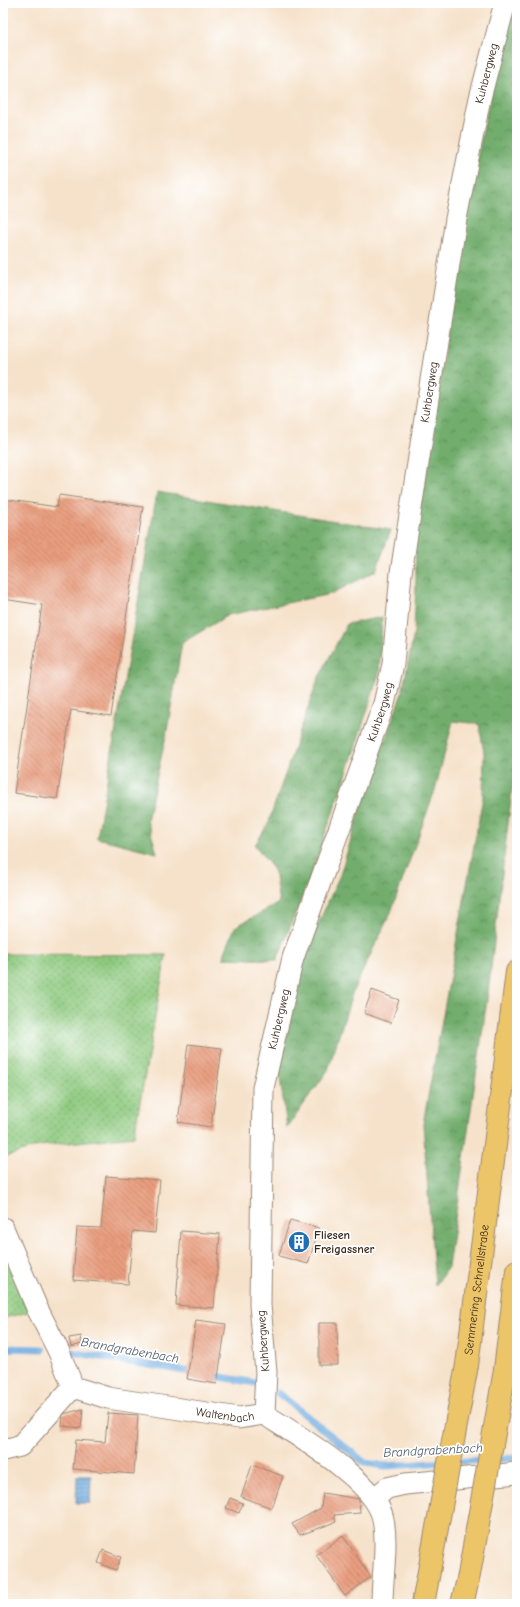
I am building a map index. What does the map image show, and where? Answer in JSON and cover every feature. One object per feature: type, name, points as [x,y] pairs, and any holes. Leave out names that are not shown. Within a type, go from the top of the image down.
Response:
[{"type":"highway","name":"Semmering Schnellstraße","points":[[423,1604],[467,1365],[517,972]]},
{"type":"highway","points":[[462,1604],[469,1576],[505,1370],[517,1271]]},
{"type":"street","name":"Kuhbergweg","points":[[264,1414],[266,1372],[260,1305],[263,1088],[293,958],[384,704],[393,664],[401,573],[456,218],[480,98],[505,3]]},
{"type":"street","points":[[3,1228],[36,1308],[59,1352],[73,1387],[20,1446],[3,1450]]},
{"type":"street","name":"Waltenbach","points":[[73,1387],[108,1398],[239,1418],[264,1414],[337,1463],[375,1498],[383,1517],[385,1536],[382,1604]]},
{"type":"street","points":[[375,1498],[388,1488],[405,1484],[517,1473]]},
{"type":"green space","points":[[514,3],[517,3],[517,747],[488,993],[448,1267],[435,1286],[423,1124],[483,797],[484,753],[479,724],[453,721],[435,790],[391,912],[353,991],[328,1070],[287,1128],[279,1070],[302,961],[340,875],[363,800],[402,693],[414,633],[416,580],[415,539],[464,222],[489,101]]},
{"type":"green space","points":[[157,492],[391,530],[376,571],[331,594],[228,615],[182,643],[166,736],[147,820],[157,853],[97,838]]},
{"type":"green space","points":[[382,617],[379,674],[346,776],[307,885],[277,960],[223,958],[235,927],[279,903],[274,870],[255,845],[268,824],[318,679],[347,624]]},
{"type":"green space","points":[[3,954],[166,955],[134,1136],[39,1146],[3,1158]]},
{"type":"green space","points":[[3,1251],[29,1312],[3,1318]]},
{"type":"water","points":[[77,1476],[91,1476],[90,1503],[76,1503]]},
{"type":"building","points":[[59,495],[143,507],[111,716],[71,710],[57,799],[14,793],[42,605],[3,599],[3,499],[57,507]]},
{"type":"building","points":[[372,990],[399,1000],[391,1023],[364,1013]]},
{"type":"building","points":[[188,1044],[222,1048],[211,1127],[178,1122]]},
{"type":"building","points":[[106,1176],[160,1180],[155,1233],[133,1231],[128,1284],[73,1280],[77,1227],[101,1228]]},
{"type":"building","name":"Fliesen Freigassner","points":[[290,1220],[319,1228],[308,1264],[279,1256]]},
{"type":"building","points":[[181,1231],[220,1234],[214,1308],[176,1305]]},
{"type":"building","points":[[196,1320],[226,1324],[217,1384],[187,1379]]},
{"type":"building","points":[[319,1323],[337,1323],[338,1365],[319,1365]]},
{"type":"building","points":[[81,1336],[82,1344],[71,1347],[69,1338]]},
{"type":"building","points":[[83,1409],[81,1428],[62,1426],[63,1414]]},
{"type":"building","points":[[108,1413],[138,1415],[134,1474],[73,1469],[76,1440],[105,1442]]},
{"type":"building","points":[[252,1465],[283,1476],[272,1508],[241,1497]]},
{"type":"building","points":[[323,1493],[359,1499],[360,1513],[334,1515],[336,1522],[300,1535],[292,1524],[321,1508]]},
{"type":"building","points":[[230,1498],[243,1503],[239,1513],[226,1508]]},
{"type":"building","points":[[343,1536],[371,1577],[345,1596],[316,1555]]},
{"type":"building","points":[[103,1550],[121,1557],[116,1570],[98,1563]]},
{"type":"waterway","name":"Brandgrabenbach","points":[[3,1348],[42,1349]]},
{"type":"waterway","name":"Brandgrabenbach","points":[[71,1352],[197,1373]]},
{"type":"waterway","name":"Brandgrabenbach","points":[[209,1375],[256,1383]]},
{"type":"waterway","name":"Brandgrabenbach","points":[[278,1393],[365,1463],[385,1466],[517,1458]]},
{"type":"place","name":"Fliesen Freigassner","points":[[299,1242]]}]
